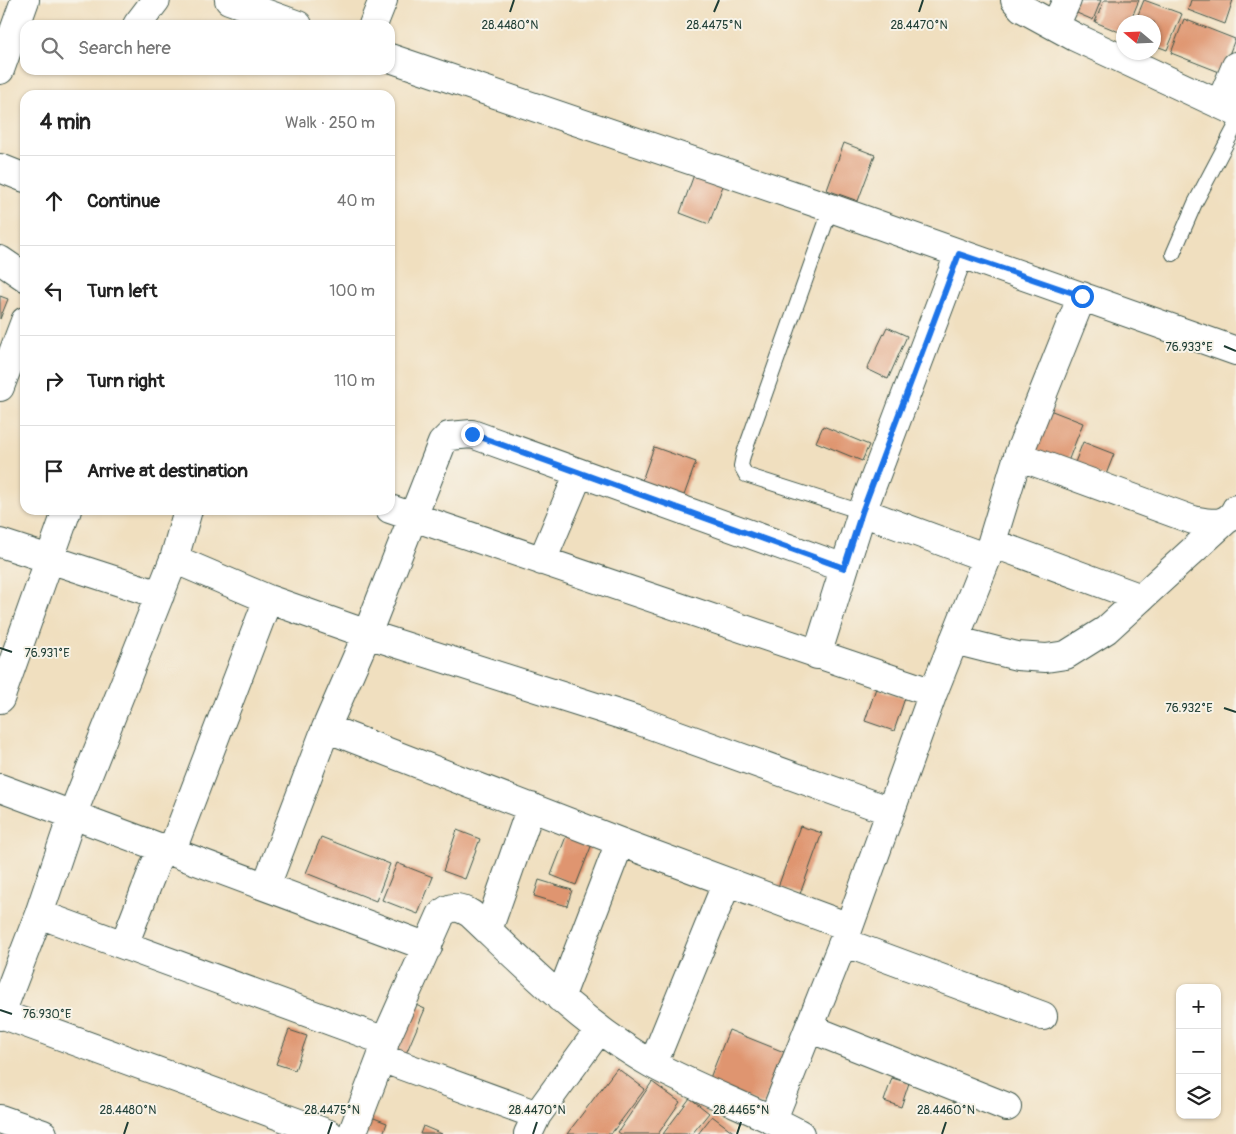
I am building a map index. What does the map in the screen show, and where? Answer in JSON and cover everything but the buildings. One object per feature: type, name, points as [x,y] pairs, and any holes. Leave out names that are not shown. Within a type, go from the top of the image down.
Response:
[{"type":"street","points":[[7,61],[24,0]]},
{"type":"street","points":[[141,20],[156,0]]},
{"type":"street","points":[[375,20],[383,0]]},
{"type":"street","points":[[1014,0],[1022,8],[1055,26],[1228,108],[1236,66]]},
{"type":"street","points":[[1055,26],[1066,0]]},
{"type":"street","points":[[246,3],[286,20]]},
{"type":"street","points":[[395,60],[831,208],[1236,351]]},
{"type":"street","points":[[0,168],[20,176]]},
{"type":"street","points":[[817,655],[862,512],[959,254]]},
{"type":"street","points":[[0,260],[20,274]]},
{"type":"street","points":[[773,1119],[846,934],[933,694],[989,550],[1018,456],[1082,296]]},
{"type":"street","points":[[0,387],[20,334]]},
{"type":"street","points":[[266,886],[326,728],[367,634],[402,513],[442,443],[449,436],[472,434],[844,568]]},
{"type":"street","points":[[1018,456],[1192,520],[1214,524],[1230,515]]},
{"type":"street","points":[[542,561],[580,473]]},
{"type":"street","points":[[862,512],[1142,598]]},
{"type":"street","points":[[402,513],[933,694]]},
{"type":"street","points":[[0,699],[65,515]]},
{"type":"street","points":[[187,515],[174,559],[73,813],[39,914],[0,1015],[329,1134]]},
{"type":"street","points":[[954,640],[1017,656],[1046,658],[1066,655],[1106,630],[1230,515]]},
{"type":"street","points":[[0,543],[160,595]]},
{"type":"street","points":[[174,559],[268,599],[367,634],[637,720],[890,811]]},
{"type":"street","points":[[124,945],[167,849],[268,599]]},
{"type":"street","points":[[326,728],[727,882],[1043,1016]]},
{"type":"street","points":[[0,788],[73,813],[428,947]]},
{"type":"street","points":[[488,930],[530,807]]},
{"type":"street","points":[[560,998],[620,842]]},
{"type":"street","points":[[653,1064],[727,882]]},
{"type":"street","points":[[352,1134],[383,1049],[442,915],[446,909],[452,907],[462,908],[471,914],[560,998],[599,1030],[653,1064],[773,1119],[800,1134]]},
{"type":"street","points":[[39,914],[124,945],[383,1049],[532,1124],[599,1030]]},
{"type":"street","points":[[809,1028],[1007,1107]]},
{"type":"street","points":[[0,1120],[43,1134]]},
{"type":"lane","points":[[1173,254],[1195,203],[1236,126]]},
{"type":"lane","points":[[831,208],[741,466],[746,475],[862,512]]},
{"type":"route","points":[[472,434],[844,568],[862,512],[959,254],[1082,296]]}]
